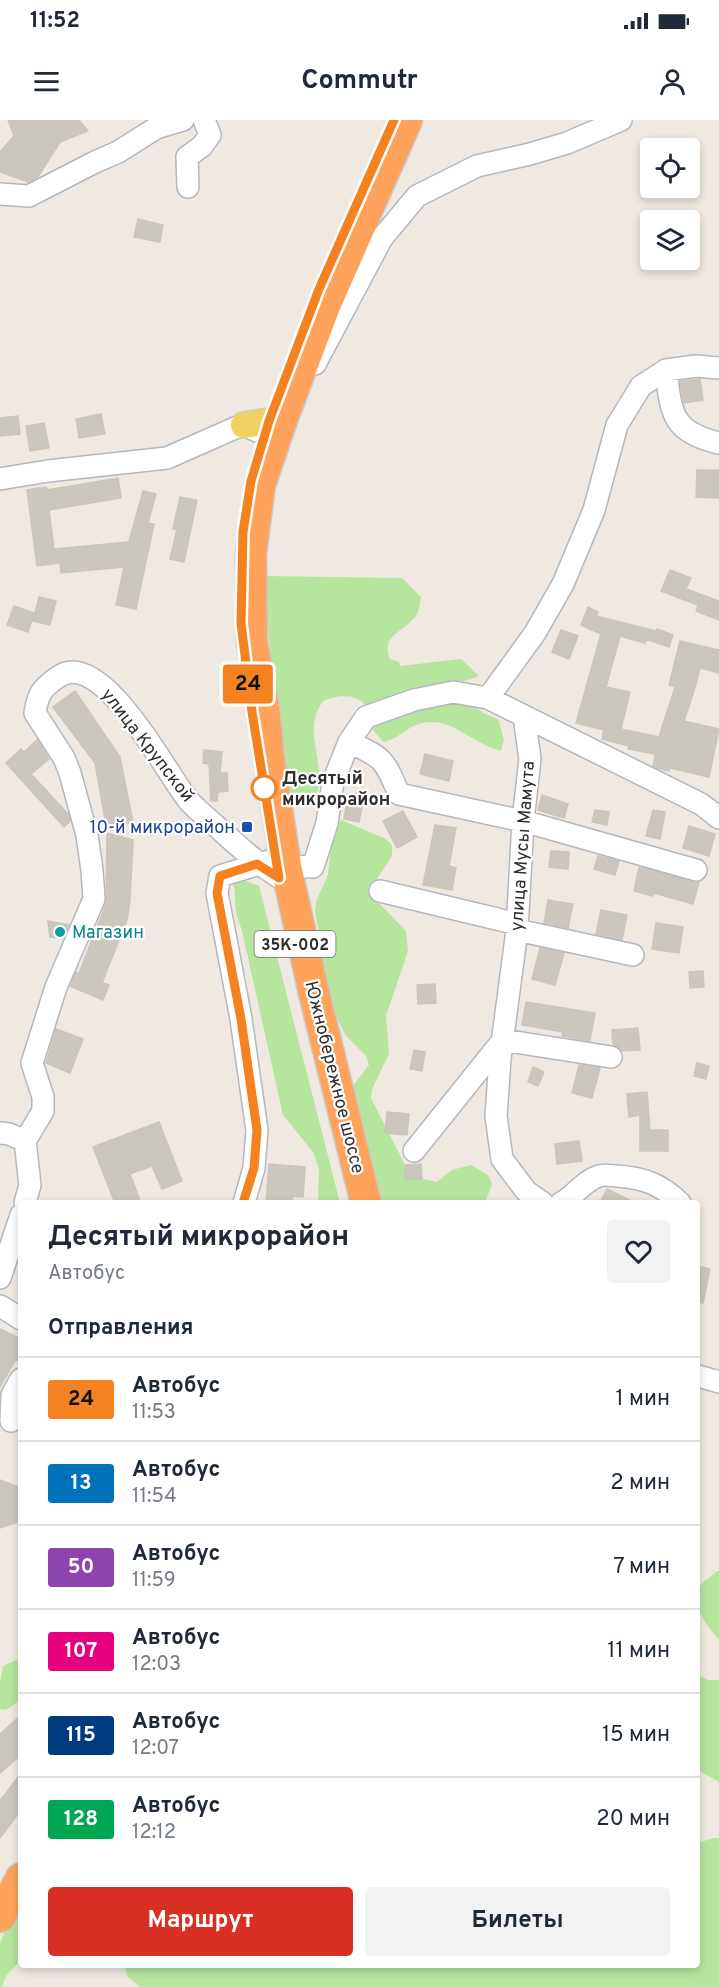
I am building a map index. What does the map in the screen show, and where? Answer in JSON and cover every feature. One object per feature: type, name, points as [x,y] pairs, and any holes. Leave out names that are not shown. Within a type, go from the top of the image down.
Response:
[{"type":"highway","name":"Южнобережное шоссе","points":[[352,1200],[322,1082],[297,953],[276,861],[252,712],[241,623],[243,532],[251,481],[253,427],[319,289],[394,120]]},
{"type":"highway","name":"Южнобережное шоссе","points":[[365,1200],[276,861],[264,708],[252,642],[251,553],[261,485],[297,381],[325,306],[407,120]]},
{"type":"highway","points":[[0,1890],[18,1859]]},
{"type":"highway","points":[[0,1917],[18,1884]]},
{"type":"street","points":[[0,194],[29,196],[118,152],[156,128],[183,120]]},
{"type":"street","points":[[188,187],[187,157],[202,146],[210,135],[204,120]]},
{"type":"street","points":[[297,381],[314,364],[382,238],[417,196],[477,166],[559,146],[621,120]]},
{"type":"street","points":[[488,698],[535,633],[563,584],[594,510],[617,425],[641,386],[666,370],[696,366],[719,368]]},
{"type":"street","points":[[666,370],[669,395],[676,420],[698,438],[719,443]]},
{"type":"street","points":[[0,479],[48,471],[167,458],[253,427]]},
{"type":"street","name":"улица Крупской","points":[[25,1141],[43,1111],[44,1096],[32,1063],[56,987],[94,899],[87,835],[70,773],[64,758],[35,713],[37,696],[49,683],[62,674],[77,672],[91,677],[106,687],[148,741],[189,801],[276,861]]},
{"type":"street","points":[[244,1200],[254,1168],[257,1130],[241,1019],[217,893],[220,876],[276,861],[313,867],[327,823],[333,782],[349,742],[366,717],[414,700],[453,692],[488,698],[700,804],[719,818]]},
{"type":"street","name":"улица Мусы Мамута","points":[[524,716],[530,759],[523,821],[517,927],[496,1116],[502,1159],[526,1191],[539,1200]]},
{"type":"street","points":[[349,742],[377,754],[387,766],[399,794],[523,821],[696,870]]},
{"type":"street","points":[[380,891],[633,955]]},
{"type":"street","points":[[414,1150],[503,1040],[611,1057]]},
{"type":"street","points":[[0,1133],[25,1141],[30,1185],[26,1200]]},
{"type":"street","points":[[566,1200],[579,1187],[600,1175],[639,1177],[669,1191],[677,1200]]},
{"type":"street","points":[[0,1278],[18,1224]]},
{"type":"street","points":[[0,1306],[18,1317]]},
{"type":"street","points":[[700,1377],[719,1382]]},
{"type":"street","points":[[11,1421],[12,1395],[18,1384]]},
{"type":"green space","points":[[263,576],[402,578],[421,597],[416,616],[388,644],[390,659],[399,662],[400,666],[461,659],[479,676],[434,692],[477,708],[498,719],[504,739],[501,751],[447,725],[431,722],[417,725],[384,742],[373,729],[368,710],[359,699],[347,696],[334,697],[323,701],[315,718],[314,741],[319,786],[308,806],[298,804],[286,790],[280,751]]},
{"type":"green space","points":[[341,820],[386,839],[392,845],[392,856],[377,879],[373,897],[406,931],[408,951],[386,1016],[389,1054],[372,1089],[371,1098],[405,1165],[418,1178],[437,1182],[452,1170],[471,1165],[488,1175],[492,1184],[486,1200],[374,1200],[351,1088],[369,1065],[366,1056],[346,1036],[334,1012],[325,985],[315,911],[316,901],[328,875],[332,837]]},
{"type":"green space","points":[[241,879],[259,886],[339,1200],[318,1200],[319,1169],[313,1152],[283,1115],[236,913],[234,885]]},
{"type":"green space","points":[[719,1571],[719,1640],[701,1615],[701,1584]]},
{"type":"green space","points":[[18,1659],[18,1702],[6,1710],[0,1709],[0,1683],[3,1666]]},
{"type":"green space","points":[[700,1676],[708,1680],[719,1680],[719,1782],[700,1771]]},
{"type":"green space","points":[[719,1838],[719,1987],[140,1987],[128,1977],[125,1968],[700,1968],[700,1842]]},
{"type":"green space","points":[[18,1901],[18,1963],[6,1976],[2,1987],[0,1987],[0,1943]]},
{"type":"building","points":[[8,120],[79,120],[88,131],[60,142],[38,177],[28,182],[0,172],[0,152],[14,136]]},
{"type":"building","points":[[138,219],[163,225],[160,242],[134,237]]},
{"type":"building","points":[[700,379],[703,400],[684,403],[680,381]]},
{"type":"building","points":[[101,414],[105,434],[79,438],[76,419]]},
{"type":"building","points":[[18,416],[20,434],[0,436],[0,418]]},
{"type":"building","points":[[44,423],[49,448],[30,451],[26,426]]},
{"type":"building","points":[[697,470],[719,470],[719,498],[696,497]]},
{"type":"building","points":[[118,478],[121,498],[49,510],[54,549],[128,542],[128,545],[143,491],[156,494],[148,523],[154,524],[136,609],[116,605],[124,567],[61,573],[60,563],[37,566],[27,490],[46,487],[47,490]]},
{"type":"building","points":[[180,497],[197,500],[184,562],[170,559],[177,529],[173,529]]},
{"type":"building","points":[[670,570],[691,578],[686,589],[719,601],[719,620],[696,611],[698,605],[661,591]]},
{"type":"building","points":[[39,597],[56,601],[50,625],[33,621]]},
{"type":"building","points":[[14,606],[34,613],[28,632],[7,625]]},
{"type":"building","points":[[588,607],[598,612],[596,616],[656,631],[657,629],[673,635],[669,647],[646,639],[645,643],[620,636],[606,687],[630,692],[621,729],[659,737],[675,687],[669,685],[680,641],[719,650],[719,673],[700,668],[684,721],[719,729],[709,777],[670,768],[669,771],[657,768],[653,766],[655,754],[628,749],[629,746],[602,739],[604,730],[576,723],[601,634],[581,625]]},
{"type":"building","points":[[561,630],[578,636],[569,659],[552,652]]},
{"type":"building","points":[[75,691],[120,757],[133,822],[107,830],[95,763],[53,707]]},
{"type":"building","points":[[37,740],[49,759],[31,774],[68,814],[70,821],[64,827],[6,763],[21,749],[24,752]]},
{"type":"building","points":[[204,750],[222,752],[220,773],[227,773],[228,791],[218,792],[217,801],[211,801],[209,764],[203,763]]},
{"type":"building","points":[[425,754],[453,761],[449,781],[420,774]]},
{"type":"building","points":[[348,795],[364,798],[359,822],[344,819]]},
{"type":"building","points":[[542,795],[568,804],[564,818],[538,810]]},
{"type":"building","points":[[595,810],[609,812],[607,825],[592,822]]},
{"type":"building","points":[[653,810],[665,812],[660,839],[646,836]]},
{"type":"building","points":[[403,811],[417,837],[397,848],[383,821]]},
{"type":"building","points":[[435,825],[456,828],[449,866],[456,868],[452,890],[423,885]]},
{"type":"building","points":[[689,826],[715,834],[709,856],[683,848]]},
{"type":"building","points":[[107,833],[133,840],[127,920],[102,983],[109,985],[103,1000],[70,986],[76,972],[79,973],[106,904]]},
{"type":"building","points":[[551,851],[569,852],[568,869],[549,867]]},
{"type":"building","points":[[598,856],[619,861],[615,875],[594,869]]},
{"type":"building","points":[[639,867],[699,882],[693,904],[654,893],[653,896],[634,891]]},
{"type":"building","points":[[548,900],[573,904],[568,928],[544,923]]},
{"type":"building","points":[[601,910],[627,915],[622,940],[596,934]]},
{"type":"building","name":"Магазин","points":[[48,921],[69,925],[63,938],[50,937]]},
{"type":"building","points":[[656,923],[683,927],[679,953],[652,949]]},
{"type":"building","points":[[540,948],[564,953],[555,985],[532,979]]},
{"type":"building","points":[[703,971],[704,987],[690,988],[689,972]]},
{"type":"building","points":[[435,984],[436,1003],[418,1004],[417,985]]},
{"type":"building","points":[[526,1002],[595,1013],[590,1041],[562,1036],[563,1032],[522,1025]]},
{"type":"building","points":[[638,1028],[640,1050],[622,1051],[613,1044],[612,1030]]},
{"type":"building","points":[[56,1029],[83,1039],[70,1073],[46,1063]]},
{"type":"building","points":[[414,1050],[425,1052],[422,1071],[410,1069]]},
{"type":"building","points":[[697,1063],[709,1066],[706,1079],[694,1076]]},
{"type":"building","points":[[579,1065],[600,1068],[592,1098],[572,1093]]},
{"type":"building","points":[[533,1067],[544,1072],[538,1086],[528,1082]]},
{"type":"building","points":[[647,1092],[650,1130],[668,1130],[668,1151],[640,1151],[640,1115],[629,1117],[627,1094]]},
{"type":"building","points":[[387,1112],[409,1114],[407,1135],[385,1133]]},
{"type":"building","points":[[159,1122],[182,1181],[162,1189],[152,1166],[130,1174],[140,1200],[114,1200],[93,1147]]},
{"type":"building","points":[[579,1141],[582,1161],[557,1164],[555,1144]]},
{"type":"building","points":[[269,1164],[305,1167],[303,1197],[293,1196],[292,1200],[266,1200]]},
{"type":"building","points":[[421,1164],[422,1179],[405,1180],[405,1165]]},
{"type":"building","points":[[607,1189],[629,1200],[602,1200]]},
{"type":"building","points":[[700,1266],[710,1269],[703,1303],[700,1302]]},
{"type":"building","points":[[0,1329],[18,1338],[18,1360],[16,1359],[0,1387]]},
{"type":"building","points":[[0,1480],[18,1487],[18,1522],[0,1528]]},
{"type":"building","points":[[18,1718],[18,1758],[0,1773],[0,1734]]},
{"type":"building","points":[[18,1777],[18,1814],[0,1838],[0,1801]]},
{"type":"bus line","name":"24","points":[[244,1200],[254,1168],[257,1130],[241,1019],[217,893],[220,876],[257,864],[279,878],[252,712],[241,623],[243,532],[251,481],[269,421],[319,289],[394,120]]},
{"type":"place","name":"Десятый микрорайон","points":[[264,788]]},
{"type":"place","name":"10-й микрорайон","points":[[247,827]]},
{"type":"place","name":"Магазин","points":[[60,932]]}]
